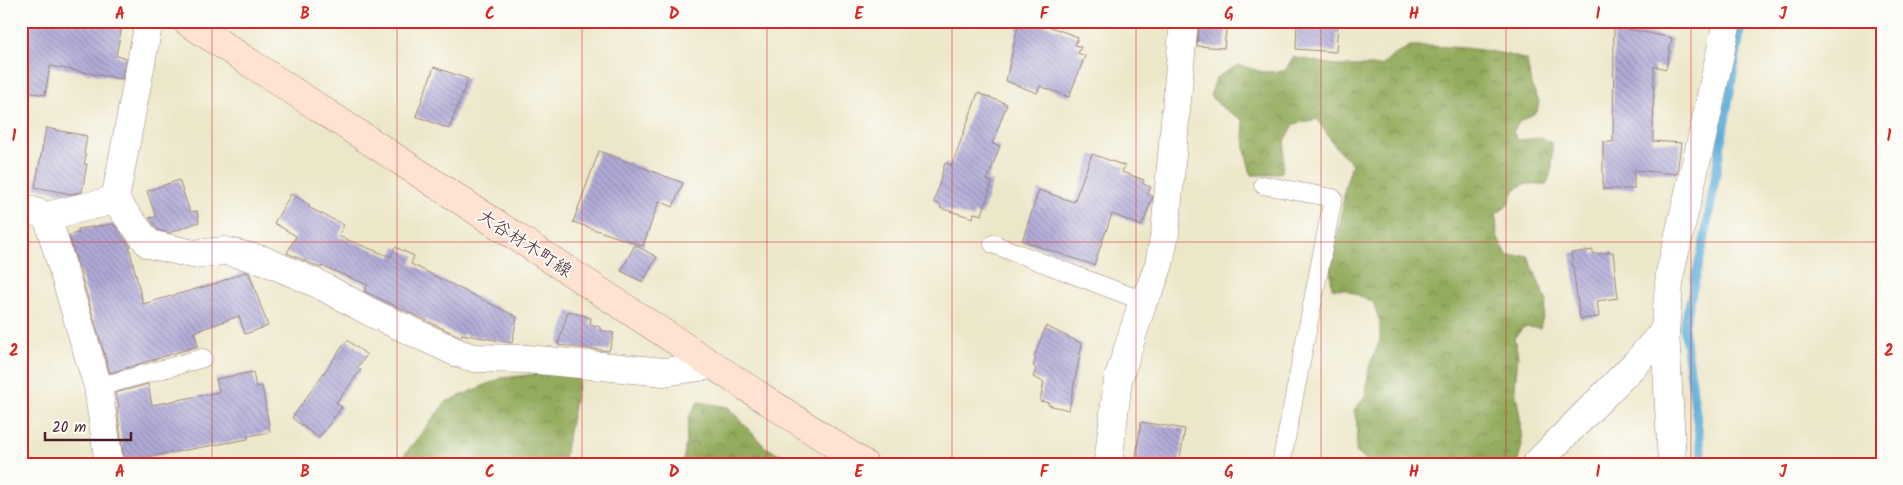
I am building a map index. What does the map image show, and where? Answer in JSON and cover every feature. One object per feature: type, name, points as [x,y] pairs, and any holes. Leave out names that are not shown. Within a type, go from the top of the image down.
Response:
[{"type":"main road","name":"大谷材木町線","points":[[186,21],[864,464]]},
{"type":"street","points":[[149,21],[115,200],[149,244],[193,254],[225,251],[263,260],[318,284],[372,313],[458,353],[474,358],[527,359],[664,372],[714,365]]},
{"type":"street","points":[[1108,464],[1118,380],[1143,301],[1159,264],[1165,233],[1184,21]]},
{"type":"street","points":[[1672,464],[1665,330],[1670,273],[1727,21]]},
{"type":"street","points":[[21,207],[47,216],[115,200]]},
{"type":"street","points":[[47,216],[98,387],[109,464]]},
{"type":"street","points":[[1536,464],[1636,363],[1665,330]]},
{"type":"lane","points":[[1263,185],[1333,198],[1281,464]]},
{"type":"lane","points":[[993,244],[1143,301]]},
{"type":"lane","points":[[98,387],[203,358]]},
{"type":"green space","points":[[1410,46],[1469,48],[1527,60],[1531,85],[1539,101],[1537,112],[1519,122],[1513,132],[1518,140],[1542,138],[1552,143],[1552,168],[1547,184],[1525,184],[1515,189],[1507,206],[1496,214],[1497,236],[1507,256],[1528,256],[1547,302],[1540,328],[1524,327],[1514,338],[1518,356],[1515,388],[1522,445],[1517,464],[1371,464],[1356,452],[1357,424],[1354,410],[1366,395],[1369,367],[1380,340],[1380,322],[1373,302],[1347,290],[1332,288],[1330,268],[1341,219],[1345,187],[1352,164],[1335,146],[1317,119],[1294,124],[1285,141],[1282,172],[1269,175],[1251,175],[1245,150],[1243,120],[1224,109],[1210,96],[1216,78],[1238,65],[1263,72],[1285,71],[1293,57],[1340,66],[1381,66]]},
{"type":"green space","points":[[581,369],[563,464],[397,464],[446,402],[502,378]]},
{"type":"green space","points":[[698,402],[728,407],[765,447],[786,457],[792,464],[683,464],[689,417]]},
{"type":"building","points":[[21,21],[95,21],[122,26],[116,56],[126,58],[122,79],[50,66],[45,95],[21,91]]},
{"type":"building","points":[[1019,21],[1034,21],[1078,37],[1075,45],[1081,47],[1078,53],[1085,56],[1069,97],[1040,86],[1037,93],[1006,81]]},
{"type":"building","points":[[1199,21],[1227,21],[1224,48],[1197,46]]},
{"type":"building","points":[[1297,21],[1338,21],[1336,52],[1296,49]]},
{"type":"building","points":[[1614,26],[1672,38],[1666,69],[1654,66],[1653,141],[1681,143],[1677,174],[1634,170],[1634,189],[1603,189],[1603,142],[1613,142]]},
{"type":"building","points":[[434,67],[468,79],[449,129],[416,116]]},
{"type":"building","points":[[978,93],[1007,104],[992,144],[1000,146],[987,181],[992,182],[982,215],[974,213],[973,218],[940,208],[941,205],[934,202],[945,163],[952,165]]},
{"type":"building","points":[[46,128],[87,136],[84,164],[87,164],[82,192],[71,194],[35,187]]},
{"type":"building","points":[[599,151],[683,183],[673,207],[659,201],[643,246],[573,222]]},
{"type":"building","points":[[1092,154],[1125,166],[1122,172],[1144,180],[1143,184],[1151,187],[1148,194],[1153,196],[1142,226],[1112,214],[1094,265],[1022,241],[1039,190],[1074,202]]},
{"type":"building","points":[[179,180],[190,212],[197,211],[199,222],[169,233],[158,230],[149,218],[156,217],[147,191]]},
{"type":"building","points":[[291,194],[310,205],[308,207],[344,225],[338,236],[391,257],[395,247],[414,256],[411,264],[517,317],[512,343],[462,334],[461,337],[364,291],[368,285],[287,253],[296,236],[274,223]]},
{"type":"building","points":[[113,224],[131,247],[129,247],[143,304],[214,284],[245,272],[249,273],[268,326],[245,334],[239,316],[194,332],[198,346],[110,373],[69,235],[79,233],[78,229]]},
{"type":"building","points":[[635,245],[657,257],[643,282],[621,271]]},
{"type":"building","points":[[1593,250],[1593,254],[1613,252],[1618,298],[1597,301],[1599,317],[1580,319],[1571,253]]},
{"type":"building","points":[[568,311],[591,318],[590,324],[600,327],[600,330],[614,333],[609,351],[558,345]]},
{"type":"building","points":[[1046,326],[1082,344],[1069,410],[1040,401],[1044,382],[1033,377],[1036,368],[1033,366],[1036,358],[1034,357]]},
{"type":"building","points":[[347,340],[367,355],[357,368],[361,370],[336,403],[342,407],[319,438],[292,418]]},
{"type":"building","points":[[253,372],[256,387],[262,386],[270,432],[248,436],[248,439],[124,461],[117,408],[119,407],[115,393],[148,384],[152,405],[219,392],[216,379]]},
{"type":"building","points":[[1141,422],[1185,429],[1179,464],[1135,464]]},
{"type":"waterway","points":[[1703,464],[1684,327],[1705,237],[1742,21]]}]
